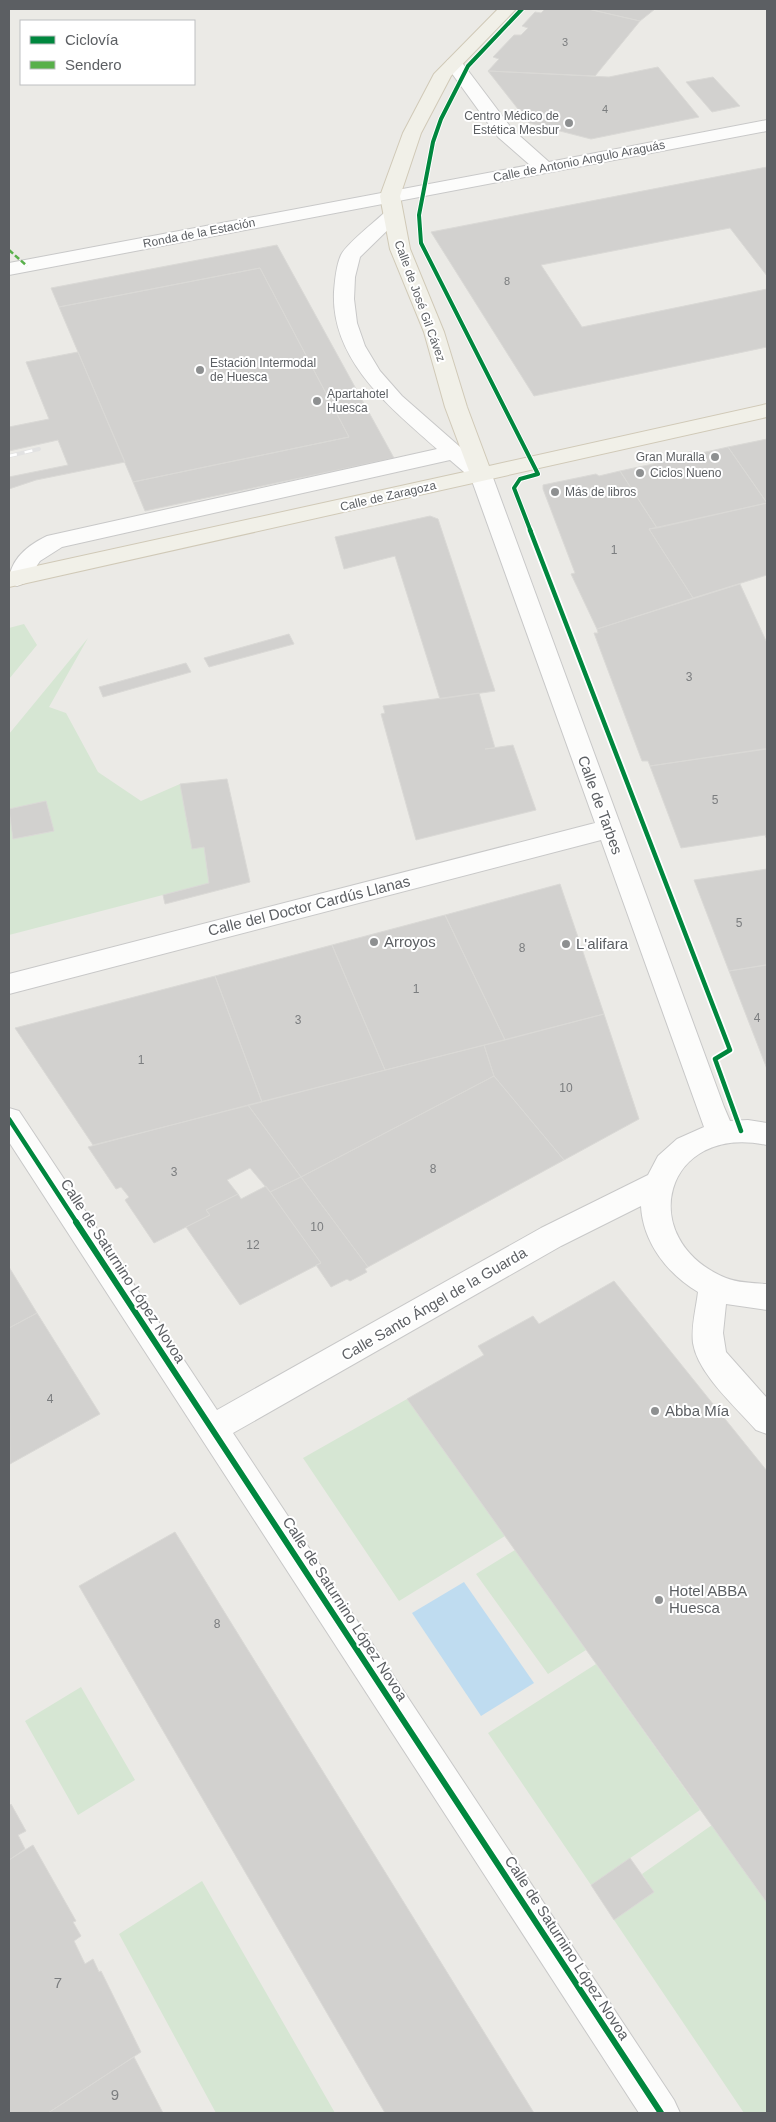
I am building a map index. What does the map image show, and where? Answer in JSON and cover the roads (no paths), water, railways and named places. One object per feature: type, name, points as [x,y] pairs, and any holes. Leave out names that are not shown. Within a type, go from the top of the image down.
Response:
[{"type":"main road","points":[[391,206],[412,132],[443,74],[507,9]]},
{"type":"main road","name":"Calle de José Gil Cávez","points":[[391,206],[400,249],[434,332],[456,407],[481,475]]},
{"type":"main road","name":"Calle de Zaragoza","points":[[13,579],[767,411]]},
{"type":"street","points":[[454,64],[505,133],[544,168]]},
{"type":"street","name":"Calle de Antonio Angulo Araguás","points":[[391,206],[544,168],[767,126]]},
{"type":"street","points":[[83,274],[391,206]]},
{"type":"street","points":[[391,206],[351,255],[345,277],[344,299],[347,323],[355,346],[372,374],[395,400],[450,450],[481,475]]},
{"type":"street","name":"Ronda de la Estación","points":[[9,270],[391,206]]},
{"type":"street","points":[[13,579],[26,561],[38,550],[55,541],[443,455],[450,450]]},
{"type":"street","name":"Calle de Tarbes","points":[[481,475],[721,1133]]},
{"type":"street","name":"Calle del Doctor Cardús Llanas","points":[[9,984],[609,829]]},
{"type":"street","name":"Calle de Saturnino López Novoa","points":[[9,1119],[660,2113]]},
{"type":"street","points":[[767,1134],[741,1131],[721,1133],[688,1146],[665,1169],[658,1184],[654,1206],[659,1230],[671,1253],[690,1272],[714,1287],[740,1294],[767,1297]]},
{"type":"street","name":"Calle Santo Ángel de la Guarda","points":[[212,1429],[551,1238],[658,1184]]},
{"type":"street","points":[[714,1287],[706,1342],[710,1353],[767,1420]]},
{"type":"water","points":[[464,1582],[534,1683],[481,1716],[412,1613]]},
{"type":"railway","points":[[9,456],[39,449]]},
{"type":"place","name":"Centro Médico de Estética Mesbur","points":[[569,123]]},
{"type":"place","name":"Estación Intermodal de Huesca","points":[[200,370]]},
{"type":"place","name":"Apartahotel Huesca","points":[[317,401]]},
{"type":"place","name":"Gran Muralla","points":[[715,457]]},
{"type":"place","name":"Ciclos Nueno","points":[[640,473]]},
{"type":"place","name":"Más de libros","points":[[555,492]]},
{"type":"place","name":"Arroyos","points":[[374,942]]},
{"type":"place","name":"L'alifara","points":[[566,944]]},
{"type":"place","name":"Abba Mía","points":[[655,1411]]},
{"type":"place","name":"Hotel ABBA Huesca","points":[[659,1600]]}]
